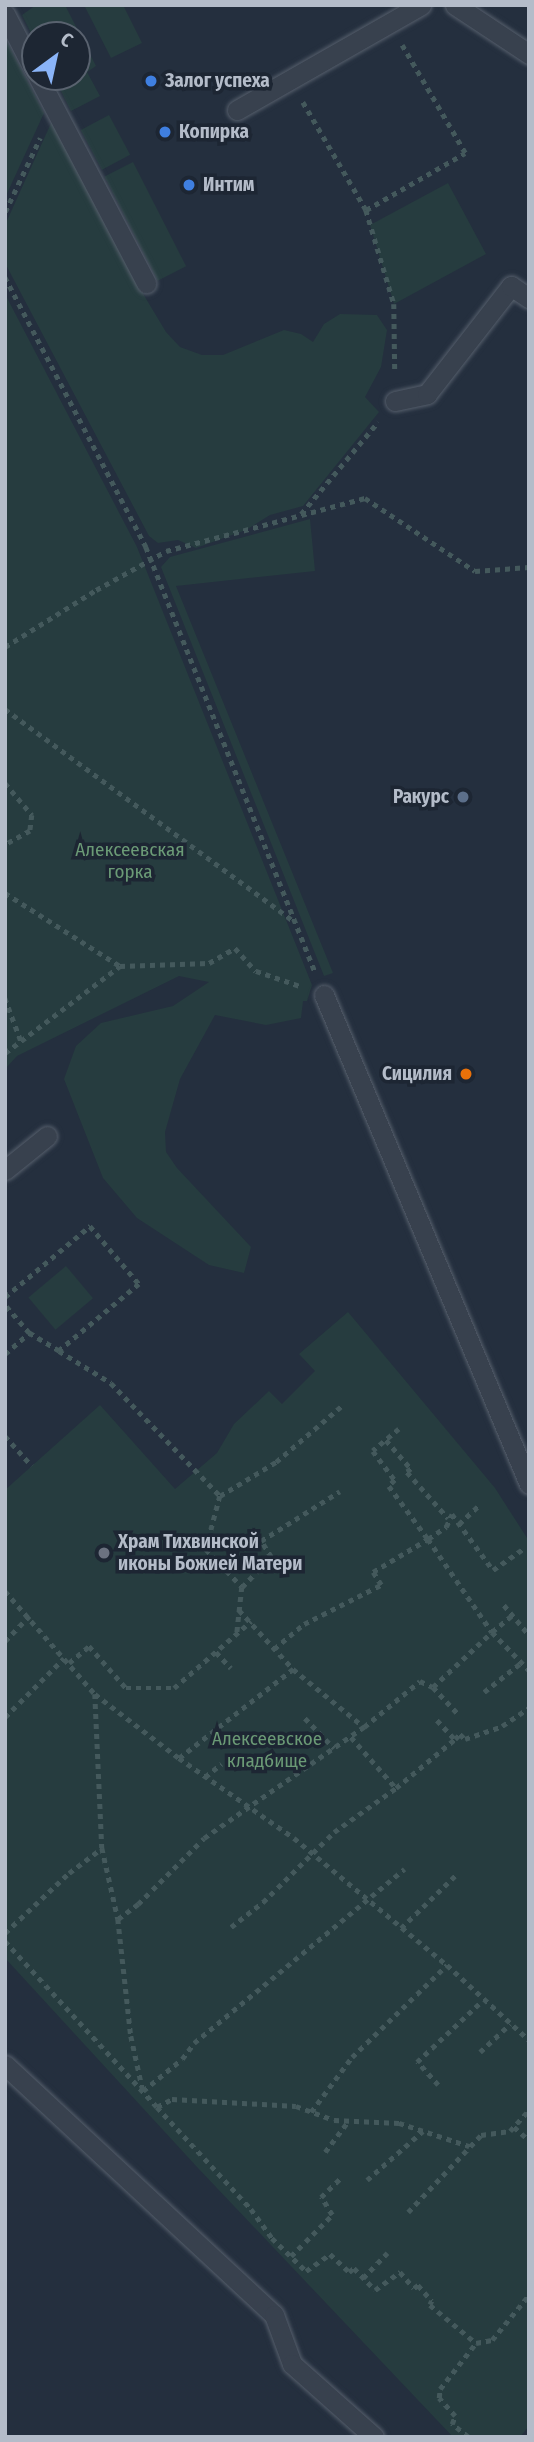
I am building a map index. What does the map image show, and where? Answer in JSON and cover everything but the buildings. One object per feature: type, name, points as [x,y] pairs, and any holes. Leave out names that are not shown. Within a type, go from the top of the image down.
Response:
[{"type":"lane","points":[[237,110],[421,5]]},
{"type":"lane","points":[[455,5],[529,54]]},
{"type":"lane","points":[[5,14],[21,45]]},
{"type":"lane","points":[[46,91],[146,283]]},
{"type":"lane","points":[[395,401],[427,394],[511,286],[529,298]]},
{"type":"lane","points":[[317,993],[529,1484]]},
{"type":"lane","points":[[5,1171],[47,1136]]},
{"type":"lane","points":[[5,2065],[274,2315],[292,2364],[373,2437]]},
{"type":"path","points":[[366,211],[465,153],[390,23]]},
{"type":"path","points":[[290,80],[366,211],[394,304],[395,401],[302,514]]},
{"type":"path","points":[[5,212],[55,105]]},
{"type":"path","points":[[5,277],[151,559],[295,922],[317,993]]},
{"type":"path","points":[[5,647],[166,551],[366,498],[475,571],[529,567]]},
{"type":"path","points":[[5,709],[295,922]]},
{"type":"path","points":[[5,783],[32,815],[30,831],[5,845]]},
{"type":"path","points":[[5,893],[120,966],[209,963],[235,948],[256,971],[317,993]]},
{"type":"path","points":[[5,1053],[120,966]]},
{"type":"path","points":[[5,998],[21,1041]]},
{"type":"path","points":[[5,1297],[90,1226],[139,1284],[59,1351]]},
{"type":"path","points":[[5,1305],[29,1333],[111,1383],[220,1496]]},
{"type":"path","points":[[5,1354],[29,1333]]},
{"type":"path","points":[[242,1587],[206,1549],[220,1496],[276,1462],[344,1404]]},
{"type":"path","points":[[399,1429],[373,1451],[395,1480],[388,1486],[492,1632],[529,1670]]},
{"type":"path","points":[[5,1436],[32,1466]]},
{"type":"path","points":[[386,1440],[411,1469],[407,1472],[448,1518]]},
{"type":"path","points":[[237,1633],[242,1587],[271,1557],[261,1541],[340,1492]]},
{"type":"path","points":[[459,1524],[478,1506]]},
{"type":"path","points":[[274,1649],[304,1623],[380,1585],[373,1572],[446,1527],[452,1514],[493,1570],[524,1548]]},
{"type":"path","points":[[5,1591],[95,1694],[205,1777],[294,1838],[311,1855],[447,1965],[482,2001],[529,2040]]},
{"type":"path","points":[[504,1605],[529,1635]]},
{"type":"path","points":[[239,1609],[293,1669],[365,1727]]},
{"type":"path","points":[[433,1687],[512,1615]]},
{"type":"path","points":[[5,1641],[29,1616]]},
{"type":"path","points":[[69,1663],[89,1646],[126,1688],[174,1688],[251,1622]]},
{"type":"path","points":[[216,1652],[231,1668]]},
{"type":"path","points":[[5,1717],[64,1658]]},
{"type":"path","points":[[484,1692],[522,1662]]},
{"type":"path","points":[[179,1758],[293,1669]]},
{"type":"path","points":[[118,1919],[138,1904],[204,1838],[365,1727],[421,1681],[433,1687],[459,1714]]},
{"type":"path","points":[[95,1694],[102,1848],[118,1919],[131,2036],[143,2091]]},
{"type":"path","points":[[231,1927],[263,1902],[334,1832],[396,1788],[460,1734],[465,1739],[502,1726],[529,1708]]},
{"type":"path","points":[[304,1718],[334,1748]]},
{"type":"path","points":[[437,1720],[455,1739]]},
{"type":"path","points":[[351,1737],[396,1788]]},
{"type":"path","points":[[205,1777],[221,1764]]},
{"type":"path","points":[[5,1933],[69,1873],[102,1848]]},
{"type":"path","points":[[143,2091],[181,2059],[194,2043],[404,1868]]},
{"type":"path","points":[[401,1928],[458,1873]]},
{"type":"path","points":[[5,1941],[251,2209],[272,2238],[306,2271],[330,2254],[349,2272],[354,2268],[375,2290],[400,2272],[414,2288],[418,2285],[432,2301],[430,2305],[476,2343]]},
{"type":"path","points":[[311,2112],[352,2057],[447,1965]]},
{"type":"path","points":[[438,2085],[417,2062],[482,2001]]},
{"type":"path","points":[[480,2052],[510,2024]]},
{"type":"path","points":[[157,2107],[172,2099],[296,2106],[334,2120],[379,2125],[399,2123],[469,2146]]},
{"type":"path","points":[[408,2212],[481,2135],[510,2131],[529,2110]]},
{"type":"path","points":[[325,2152],[348,2121]]},
{"type":"path","points":[[514,2127],[529,2140]]},
{"type":"path","points":[[367,2180],[423,2131]]},
{"type":"path","points":[[292,2256],[332,2215],[321,2197],[341,2178]]},
{"type":"path","points":[[363,2278],[387,2253]]},
{"type":"path","points":[[468,2437],[452,2424],[455,2416],[439,2398],[440,2389],[476,2343],[492,2340],[529,2295]]},
{"type":"green space","points":[[36,5],[65,5],[73,21],[25,21],[22,15]]},
{"type":"green space","points":[[84,5],[123,5],[142,43],[111,58]]},
{"type":"green space","points":[[5,38],[21,69],[21,91],[33,91],[44,113],[5,198]]},
{"type":"green space","points":[[91,56],[96,66],[91,69]]},
{"type":"green space","points":[[91,79],[100,96],[71,111],[61,91],[91,91]]},
{"type":"green space","points":[[109,115],[130,155],[102,170],[81,130]]},
{"type":"green space","points":[[52,121],[139,287],[166,332],[180,347],[202,355],[223,355],[284,330],[301,334],[313,342],[324,324],[340,314],[377,315],[387,330],[381,367],[365,397],[379,412],[303,506],[270,515],[246,530],[196,548],[178,540],[158,543],[149,536],[5,263],[5,225]]},
{"type":"green space","points":[[133,162],[186,266],[158,281],[104,177]]},
{"type":"green space","points":[[448,183],[486,254],[394,304],[370,225]]},
{"type":"green space","name":"Алексеевская горка","points":[[5,294],[137,547],[312,985],[307,1001],[303,1001],[301,1018],[266,1025],[215,1015],[180,1079],[165,1132],[166,1152],[177,1168],[251,1247],[244,1273],[209,1265],[137,1218],[103,1178],[64,1079],[76,1046],[101,1023],[173,1006],[209,982],[179,976],[17,1056],[5,1069]]},
{"type":"green space","points":[[310,519],[315,571],[176,586],[333,973],[324,976],[161,567],[170,557]]},
{"type":"green space","points":[[66,1266],[93,1298],[55,1330],[28,1297]]},
{"type":"green space","name":"Алексеевское кладбище","points":[[348,1312],[495,1488],[529,1541],[529,2426],[520,2437],[453,2437],[197,2167],[5,1958],[5,1490],[100,1405],[175,1489],[217,1453],[234,1424],[269,1391],[282,1404],[315,1371],[299,1354]]},
{"type":"place","name":"Залог успеха","points":[[151,81]]},
{"type":"place","name":"Копирка","points":[[165,132]]},
{"type":"place","name":"Интим","points":[[189,185]]},
{"type":"place","name":"Ракурс","points":[[463,797]]},
{"type":"place","name":"Сицилия","points":[[466,1074]]},
{"type":"place","name":"Храм Тихвинской иконы Божией Матери","points":[[104,1553]]}]
